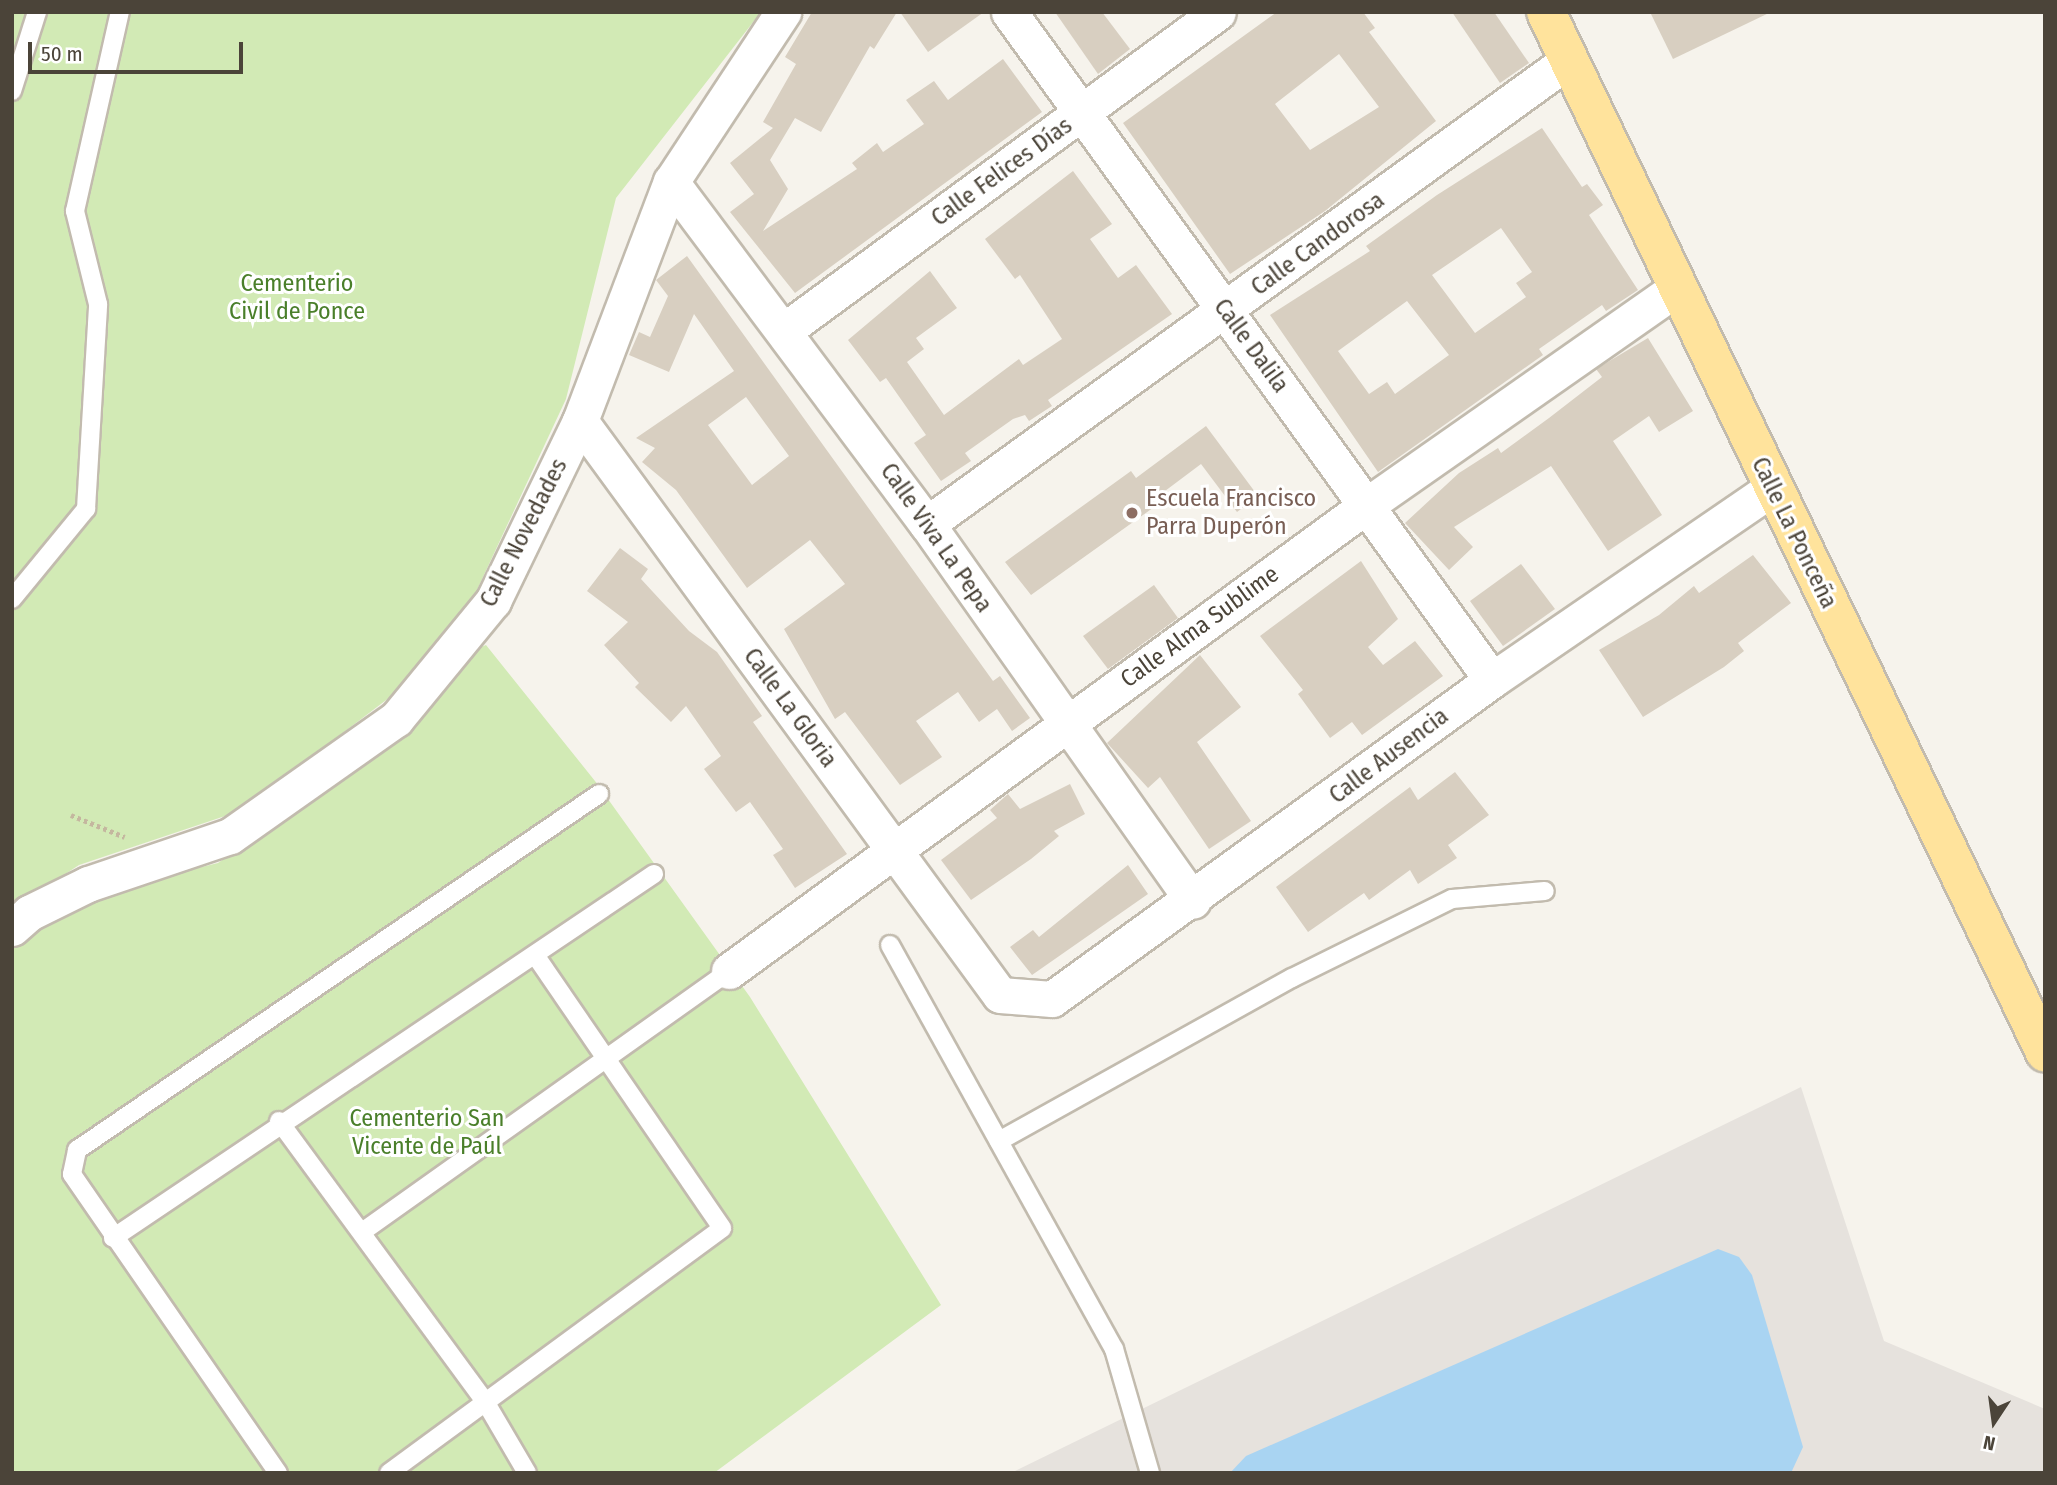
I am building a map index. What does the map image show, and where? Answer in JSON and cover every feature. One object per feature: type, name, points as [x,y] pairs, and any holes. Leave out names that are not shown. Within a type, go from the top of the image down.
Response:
[{"type":"main road","name":"Calle La Ponceña","points":[[1546,12],[1675,289],[2045,1052]]},
{"type":"street","name":"Calle Novedades","points":[[12,928],[29,912],[88,884],[159,857],[230,836],[396,719],[493,601],[580,421],[671,182],[783,12]]},
{"type":"street","name":"Calle Dalila","points":[[1009,12],[1084,112],[1492,680]]},
{"type":"street","name":"Calle Felices Días","points":[[785,330],[1218,12]]},
{"type":"street","name":"Calle Candorosa","points":[[927,524],[1226,311],[1569,60]]},
{"type":"street","name":"Calle Viva La Pepa","points":[[671,182],[785,330],[927,524],[1193,901]]},
{"type":"street","name":"Calle Alma Sublime","points":[[729,971],[896,852],[1367,505],[1675,289]]},
{"type":"street","name":"Calle La Gloria","points":[[580,421],[1000,995]]},
{"type":"street","name":"Calle Ausencia","points":[[1000,995],[1052,999],[1193,901],[1492,680],[1772,488]]},
{"type":"lane","points":[[12,91],[37,12]]},
{"type":"lane","points":[[12,599],[86,509],[98,303],[75,211],[120,12]]},
{"type":"lane","points":[[278,1473],[113,1238],[72,1174],[78,1150],[599,794]]},
{"type":"lane","points":[[113,1238],[279,1121],[537,958],[654,874]]},
{"type":"lane","points":[[999,1141],[1292,978],[1451,899],[1545,891]]},
{"type":"lane","points":[[890,945],[1114,1349],[1150,1473]]},
{"type":"lane","points":[[389,1473],[722,1228],[610,1060],[537,958]]},
{"type":"lane","points":[[362,1232],[610,1060],[729,971]]},
{"type":"lane","points":[[279,1121],[486,1403],[527,1473]]},
{"type":"path","points":[[71,815],[159,857]]},
{"type":"shaded area","points":[[1801,1087],[1884,1341],[2045,1409],[2045,1473],[1011,1473]]},
{"type":"green space","name":"Cementerio Civil de Ponce","points":[[12,12],[761,12],[616,198],[566,399],[476,592],[402,688],[240,811],[79,865],[12,909]]},
{"type":"green space","name":"Cementerio San Vicente de Paúl","points":[[486,645],[595,781],[750,997],[941,1305],[714,1473],[12,1473],[12,942],[92,894],[218,863],[403,731],[467,653]]},
{"type":"water","points":[[1718,1249],[1739,1257],[1752,1275],[1803,1447],[1791,1473],[1230,1473],[1246,1456]]},
{"type":"building","points":[[812,12],[897,12],[874,49],[870,46],[821,132],[795,118],[770,160],[788,189],[763,231],[857,169],[852,163],[877,143],[883,152],[924,124],[906,100],[934,81],[948,100],[1003,59],[1042,112],[795,293],[730,212],[754,194],[730,163],[773,128],[763,122],[796,64],[785,57]]},
{"type":"building","points":[[900,12],[984,12],[928,52]]},
{"type":"building","points":[[1055,12],[1102,12],[1130,49],[1098,74]]},
{"type":"building","points":[[1277,12],[1363,12],[1375,28],[1369,32],[1436,121],[1325,211],[1230,274],[1123,123]],"holes":[[[1339,54],[1379,107],[1310,150],[1275,104]]]},
{"type":"building","points":[[1452,12],[1494,12],[1529,63],[1500,83]]},
{"type":"building","points":[[1650,12],[1771,12],[1673,59]]},
{"type":"building","points":[[1542,128],[1582,187],[1587,184],[1603,205],[1589,215],[1638,290],[1606,311],[1602,305],[1539,349],[1543,355],[1378,472],[1270,315],[1370,251],[1366,246],[1437,195]],"holes":[[[1501,228],[1532,272],[1516,283],[1526,297],[1475,333],[1432,275]],[[1407,301],[1449,355],[1395,394],[1387,382],[1369,394],[1338,351]]]},
{"type":"building","points":[[1073,171],[1112,224],[1090,239],[1118,278],[1136,265],[1172,314],[1048,400],[1052,406],[1029,421],[1025,415],[1013,419],[965,453],[971,461],[941,481],[914,443],[926,435],[886,378],[880,382],[848,340],[930,271],[957,308],[916,338],[924,349],[907,362],[944,415],[1019,359],[1023,365],[1062,339],[1020,275],[1015,279],[985,239]]},
{"type":"building","points":[[687,256],[993,681],[1000,676],[1030,718],[1012,731],[997,709],[979,722],[958,692],[916,721],[942,757],[900,785],[845,712],[835,719],[784,629],[845,584],[810,540],[747,588],[676,490],[642,462],[655,448],[636,438],[734,371],[694,314],[669,372],[629,355],[639,332],[650,337],[668,296],[656,280]],"holes":[[[746,397],[789,456],[752,485],[708,425]]]},
{"type":"building","points":[[1648,338],[1693,411],[1659,432],[1649,416],[1613,441],[1662,515],[1608,551],[1551,466],[1454,527],[1473,547],[1449,570],[1405,523],[1459,473],[1498,448],[1501,453],[1602,377],[1596,369]]},
{"type":"building","points":[[1206,426],[1258,496],[1237,512],[1201,464],[1153,500],[1157,505],[1031,595],[1005,562],[1131,471],[1136,478]]},
{"type":"building","points":[[620,548],[648,569],[641,579],[689,631],[717,652],[762,716],[753,722],[847,854],[795,888],[773,855],[783,849],[750,802],[736,812],[704,769],[721,756],[686,706],[671,722],[635,687],[639,683],[604,645],[628,622],[587,591]]},
{"type":"building","points":[[1753,555],[1791,603],[1738,643],[1744,651],[1724,667],[1643,717],[1599,650],[1659,615],[1694,586],[1699,593]]},
{"type":"building","points":[[1361,561],[1398,619],[1368,647],[1383,665],[1415,641],[1443,676],[1362,735],[1352,722],[1330,738],[1298,694],[1303,690],[1260,636]]},
{"type":"building","points":[[1521,564],[1555,609],[1503,646],[1470,601]]},
{"type":"building","points":[[1154,585],[1178,618],[1108,669],[1083,636]]},
{"type":"building","points":[[1200,655],[1241,707],[1197,742],[1251,821],[1209,849],[1160,777],[1148,788],[1107,743]]},
{"type":"building","points":[[1455,772],[1489,815],[1448,845],[1457,858],[1418,884],[1410,870],[1369,900],[1364,893],[1308,932],[1276,887],[1410,787],[1418,800]]},
{"type":"building","points":[[1070,784],[1085,814],[1054,831],[1059,836],[1031,859],[971,900],[941,860],[997,818],[990,810],[1008,794],[1020,809]]},
{"type":"building","points":[[1128,865],[1148,894],[1032,975],[1010,947],[1033,930],[1039,937]]},
{"type":"place","name":"Escuela Francisco Parra Duperón","points":[[1132,513]]}]
